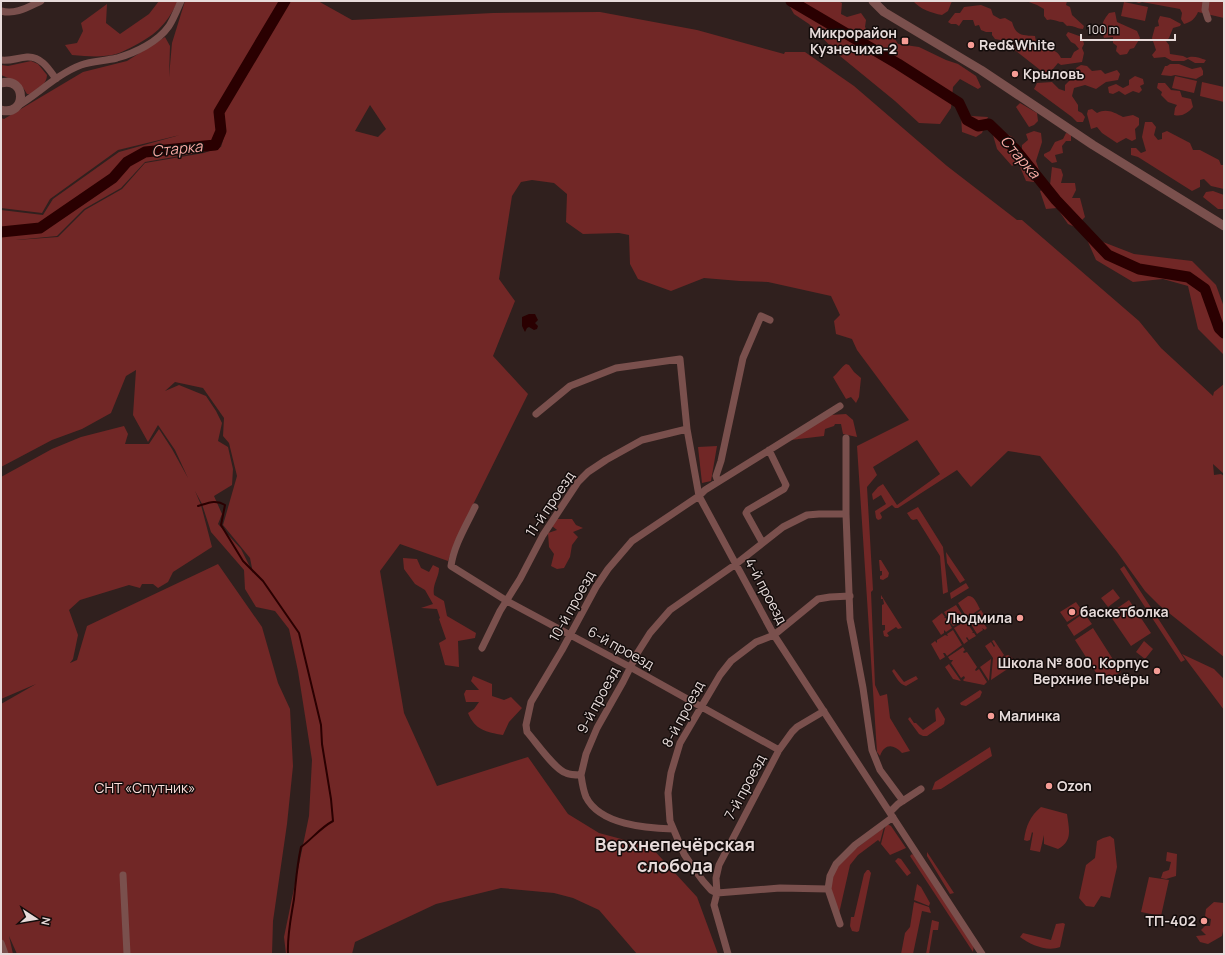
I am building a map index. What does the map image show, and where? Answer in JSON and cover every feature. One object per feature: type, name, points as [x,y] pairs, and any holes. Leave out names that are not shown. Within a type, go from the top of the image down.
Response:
[{"type":"street","points":[[1,12],[18,12],[41,1]]},
{"type":"street","points":[[1,115],[32,98],[56,79],[80,65],[118,57],[148,44],[168,27],[181,1]]},
{"type":"street","points":[[873,1],[884,12],[981,70],[1093,145],[1224,226]]},
{"type":"street","points":[[1206,1],[1205,10],[1208,19]]},
{"type":"street","points":[[1,60],[11,61],[26,57],[35,57],[46,65],[56,79]]},
{"type":"street","points":[[2,82],[14,84],[20,93],[25,97],[32,98]]},
{"type":"street","points":[[1,110],[14,109],[20,101],[20,93]]},
{"type":"street","points":[[718,482],[717,473],[721,461],[743,358],[761,316],[770,320]]},
{"type":"street","name":"4-й проезд","points":[[536,414],[570,386],[608,371],[616,368],[680,359],[687,429],[699,496],[774,635],[982,954]]},
{"type":"street","name":"10-й проезд","points":[[581,775],[566,774],[562,772],[527,732],[526,725],[528,708],[596,587],[608,569],[632,541],[699,496],[705,490],[840,406]]},
{"type":"street","name":"11-й проезд","points":[[482,648],[500,611],[543,535],[578,482],[588,472],[606,460],[642,440],[687,429]]},
{"type":"street","points":[[846,438],[846,514],[850,619],[863,688],[872,750],[880,770],[903,801]]},
{"type":"street","points":[[761,540],[746,513],[748,510],[784,489],[786,484],[769,450]]},
{"type":"street","name":"6-й проезд","points":[[475,507],[455,548],[450,566],[507,601],[630,667],[779,750]]},
{"type":"street","name":"9-й проезд","points":[[581,775],[586,754],[597,728],[638,652],[650,633],[670,610],[736,564],[783,527],[807,515],[846,514]]},
{"type":"street","name":"8-й проезд","points":[[717,893],[703,881],[684,854],[670,821],[668,798],[671,773],[680,743],[720,675],[731,661],[756,642],[774,635],[818,599],[850,596]]},
{"type":"street","name":"7-й проезд","points":[[717,893],[716,878],[719,865],[779,750],[797,727],[824,711]]},
{"type":"street","points":[[581,775],[585,795],[603,814],[628,824],[650,828],[673,829]]},
{"type":"street","points":[[840,924],[828,889],[830,876],[836,864],[855,845],[892,815],[903,801],[920,789]]},
{"type":"street","points":[[123,875],[127,954]]},
{"type":"street","points":[[728,954],[714,904],[717,893],[780,888],[828,889]]},
{"type":"street","points":[[1,943],[5,954]]},
{"type":"green space","points":[[159,1],[178,1],[164,24],[153,34],[118,54],[99,56],[72,55],[65,45],[77,43],[83,31],[81,23],[107,4],[106,23],[120,34],[149,14]]},
{"type":"green space","name":"СНТ «Спутник»","points":[[185,1],[318,1],[352,20],[493,13],[600,12],[697,30],[784,54],[785,52],[805,52],[854,86],[947,166],[1017,220],[1022,220],[1139,321],[1161,348],[1213,396],[1214,392],[1224,384],[1224,474],[1213,464],[1214,475],[1221,474],[1224,476],[1224,657],[1159,605],[1145,591],[1117,552],[1040,456],[1008,451],[971,487],[957,470],[898,508],[895,508],[892,505],[880,513],[882,517],[878,520],[876,518],[875,511],[886,504],[881,495],[873,500],[872,494],[878,487],[883,484],[897,505],[940,474],[917,440],[873,467],[877,475],[867,487],[873,590],[871,592],[875,685],[880,696],[887,694],[890,718],[910,751],[902,753],[892,746],[889,746],[884,749],[880,756],[877,752],[857,446],[909,420],[857,350],[852,339],[836,334],[834,321],[840,315],[831,296],[768,282],[704,278],[671,291],[638,279],[630,264],[629,235],[619,233],[583,234],[566,222],[567,194],[554,183],[532,180],[521,182],[512,196],[499,279],[515,301],[493,356],[528,394],[456,539],[448,561],[400,544],[380,571],[404,713],[437,786],[528,757],[568,814],[599,833],[651,847],[697,897],[718,954],[637,954],[599,910],[573,898],[554,893],[501,888],[436,904],[355,942],[352,954],[286,954],[284,937],[309,816],[312,760],[298,671],[289,629],[275,611],[256,607],[245,589],[244,570],[211,532],[202,504],[195,491],[201,505],[212,547],[173,572],[168,582],[158,588],[153,584],[142,584],[140,588],[129,585],[80,600],[69,610],[78,635],[73,659],[70,663],[77,660],[87,626],[218,564],[262,627],[278,683],[290,709],[293,766],[287,824],[273,921],[272,954],[17,954],[9,936],[13,954],[1,954],[1,704],[36,684],[1,699],[1,477],[52,449],[81,437],[124,426],[128,434],[125,444],[149,444],[159,429],[188,478],[175,450],[158,425],[148,442],[133,415],[136,370],[126,376],[111,413],[82,429],[52,440],[1,467],[1,210],[43,215],[53,199],[119,152],[180,135],[118,150],[50,199],[42,213],[1,208],[1,118],[4,119],[83,72],[127,61],[165,37],[170,46],[169,77],[172,43]],"holes":[[[370,105],[386,129],[378,137],[355,131]],[[225,134],[221,147],[204,153],[145,163],[122,189],[85,210],[58,237],[16,240],[57,236],[84,209],[121,188],[145,162],[203,152],[220,146]],[[175,382],[203,388],[224,418],[223,436],[229,443],[237,476],[223,525],[250,558],[253,573],[241,549],[218,524],[222,514],[214,496],[232,485],[233,469],[228,447],[218,441],[222,423],[206,396],[179,385],[165,391]]]},
{"type":"green space","points":[[792,1],[838,1],[842,3],[841,14],[847,17],[861,13],[866,20],[865,27],[870,35],[877,32],[892,34],[898,44],[919,47],[958,64],[976,76],[981,87],[978,89],[960,79],[953,87],[951,108],[940,124],[919,123],[895,101],[840,56],[809,24],[794,14],[790,7]]},
{"type":"green space","points":[[913,1],[952,1],[948,11],[942,15],[926,10]]},
{"type":"green space","points":[[1026,1],[1067,1],[1066,5],[1070,7],[1072,15],[1084,26],[1083,29],[1067,26],[1063,22],[1051,19],[1047,20],[1044,16],[1044,9]]},
{"type":"green space","points":[[1133,1],[1224,1],[1224,18],[1198,12],[1196,17],[1184,24],[1181,19],[1182,13],[1180,9]]},
{"type":"green space","points":[[1124,2],[1148,7],[1145,21],[1121,16]]},
{"type":"green space","points":[[981,5],[991,9],[993,15],[1000,19],[1005,18],[1012,22],[1015,30],[1020,34],[1035,36],[1036,42],[1045,50],[1054,51],[1061,58],[1071,58],[1074,52],[1079,49],[1066,35],[1068,32],[1082,37],[1084,44],[1082,48],[1084,53],[1082,62],[1061,65],[1058,63],[1053,69],[1044,73],[1016,51],[1006,41],[995,39],[992,32],[981,30],[979,25],[975,26],[973,20],[963,20],[959,26],[948,22],[955,13],[960,13],[964,7]]},
{"type":"green space","points":[[1115,12],[1117,22],[1137,31],[1140,38],[1134,48],[1130,49],[1127,54],[1120,55],[1116,51],[1117,46],[1113,43],[1113,37],[1104,38],[1102,25],[1109,13]]},
{"type":"green space","points":[[1160,16],[1170,18],[1181,24],[1180,26],[1173,28],[1169,38],[1166,41],[1169,45],[1170,54],[1206,60],[1204,63],[1195,63],[1188,59],[1184,61],[1172,61],[1165,57],[1154,58],[1152,55],[1156,50],[1152,38],[1155,27],[1159,26],[1158,21]]},
{"type":"green space","points":[[31,61],[38,64],[47,75],[47,78],[42,86],[32,94],[27,94],[19,84],[1,75],[1,65],[8,66]]},
{"type":"green space","points":[[1170,64],[1179,64],[1192,69],[1201,67],[1203,75],[1196,79],[1175,75],[1161,75],[1165,66]]},
{"type":"green space","points":[[1081,65],[1087,66],[1092,71],[1101,70],[1105,74],[1117,70],[1120,74],[1118,80],[1106,82],[1096,89],[1085,85],[1074,88],[1072,96],[1078,105],[1078,111],[1085,117],[1083,122],[1077,122],[1034,89],[1037,83],[1052,82],[1059,89],[1065,91],[1065,85],[1071,79],[1079,79],[1076,68]]},
{"type":"green space","points":[[1135,76],[1143,79],[1144,84],[1140,86],[1142,90],[1139,93],[1133,91],[1125,95],[1119,91],[1113,94],[1109,93],[1108,87],[1116,84],[1123,88],[1129,85],[1129,80]]},
{"type":"green space","points":[[1175,76],[1197,81],[1194,93],[1172,88]]},
{"type":"green space","points":[[1202,82],[1224,87],[1224,102],[1200,96]]},
{"type":"green space","points":[[1158,83],[1165,83],[1171,90],[1180,91],[1182,97],[1191,99],[1193,107],[1185,114],[1174,115],[1177,105],[1168,102],[1161,95],[1162,92],[1157,88]]},
{"type":"green space","points":[[1020,103],[1037,113],[1038,121],[1034,125],[1029,127],[1016,107]]},
{"type":"green space","points":[[963,106],[971,116],[988,117],[982,133],[976,137],[962,132],[961,115]]},
{"type":"green space","points":[[1092,109],[1097,113],[1107,111],[1123,117],[1133,115],[1139,118],[1139,125],[1135,129],[1136,139],[1132,141],[1126,138],[1117,143],[1102,133],[1097,127],[1091,129],[1087,114],[1088,110]]},
{"type":"green space","points":[[1145,122],[1152,122],[1156,127],[1154,135],[1158,140],[1162,139],[1162,133],[1167,131],[1190,143],[1193,150],[1200,150],[1219,160],[1221,165],[1224,165],[1224,189],[1211,186],[1204,179],[1200,180],[1200,187],[1192,191],[1138,157],[1131,155],[1131,148],[1136,148],[1141,153],[1146,151],[1142,137]]},
{"type":"green space","points":[[997,128],[1014,138],[1013,144],[1022,152],[1022,145],[1028,140],[1026,134],[1034,131],[1041,133],[1042,142],[1036,161],[1039,170],[1033,176],[1034,182],[1026,181],[1018,162],[1012,166],[997,149],[993,135]]},
{"type":"green space","points":[[1066,133],[1071,134],[1071,141],[1066,141],[1062,146],[1063,153],[1055,155],[1057,162],[1052,163],[1044,156],[1044,154],[1050,151],[1055,142],[1063,139]]},
{"type":"green space","points":[[1052,167],[1061,169],[1063,175],[1061,183],[1075,183],[1076,190],[1072,198],[1080,198],[1085,217],[1075,227],[1068,224],[1057,208],[1046,209],[1040,191],[1050,185]]},
{"type":"green space","points":[[1213,191],[1224,195],[1224,209],[1218,209],[1203,197],[1206,192]]},
{"type":"green space","points":[[1085,235],[1134,254],[1192,261],[1216,285],[1224,307],[1224,355],[1198,329],[1188,286],[1163,279],[1133,282],[1096,260]]},
{"type":"green space","points":[[846,364],[849,365],[861,378],[859,397],[856,403],[851,397],[846,399],[833,377]]},
{"type":"green space","points":[[846,414],[853,420],[857,437],[843,434],[841,424],[835,424],[834,426],[825,429],[824,436],[790,440],[830,415]]},
{"type":"green space","points":[[717,446],[711,481],[702,483],[698,447]]},
{"type":"green space","points":[[918,507],[943,547],[948,592],[943,594],[940,556],[917,519],[911,519],[907,513]]},
{"type":"green space","points":[[557,519],[572,519],[576,525],[583,528],[573,532],[578,537],[572,545],[570,557],[564,568],[557,569],[551,566],[554,554],[549,547],[548,533],[557,530],[552,526]]},
{"type":"green space","points":[[946,552],[965,580],[960,583],[947,563]]},
{"type":"green space","points":[[403,558],[417,559],[421,568],[429,572],[433,565],[439,568],[434,588],[434,595],[444,601],[447,616],[476,633],[475,638],[458,641],[459,667],[445,665],[439,643],[446,639],[437,609],[421,608],[433,604],[425,590],[415,584],[404,569]]},
{"type":"green space","points":[[879,560],[881,560],[889,573],[888,577],[883,580],[880,579],[882,571],[880,571]]},
{"type":"green space","points":[[1124,566],[1185,660],[1181,662],[1120,569]]},
{"type":"green space","points":[[966,583],[969,588],[951,599],[950,593]]},
{"type":"green space","points":[[1113,589],[1120,598],[1108,607],[1101,598]]},
{"type":"green space","points":[[881,595],[902,628],[898,629],[896,627],[887,633],[889,636],[887,637],[884,636],[883,631],[885,630],[885,625],[882,625],[882,605],[884,604],[883,599],[881,599]]},
{"type":"green space","points":[[968,596],[974,599],[980,609],[974,613],[975,615],[981,610],[987,620],[984,624],[987,628],[985,630],[982,628],[983,630],[977,634],[958,603]]},
{"type":"green space","points":[[1129,600],[1151,633],[1131,646],[1109,614]]},
{"type":"green space","name":"баскетболка","points":[[1076,602],[1083,612],[1067,622],[1060,612]]},
{"type":"green space","points":[[956,605],[963,616],[962,618],[965,619],[953,626],[944,612]]},
{"type":"green space","points":[[942,613],[952,628],[946,632],[944,630],[944,633],[941,635],[932,621]]},
{"type":"green space","points":[[1084,613],[1092,624],[1074,636],[1067,625]]},
{"type":"green space","points":[[966,621],[973,632],[972,633],[976,636],[969,640],[967,637],[966,638],[968,641],[964,644],[954,628]]},
{"type":"green space","points":[[1093,628],[1121,672],[1102,682],[1075,640]]},
{"type":"green space","points":[[953,630],[962,645],[947,656],[943,653],[945,657],[940,660],[931,644],[935,641],[937,643],[937,640],[945,635],[948,636],[947,634]]},
{"type":"green space","points":[[994,640],[1004,655],[1002,657],[1008,655],[1013,659],[1015,664],[991,680],[993,658],[985,646],[991,642],[994,647],[995,646],[992,641]]},
{"type":"green space","points":[[1144,641],[1153,649],[1145,659],[1136,652]]},
{"type":"green space","points":[[963,647],[965,650],[963,652],[967,652],[977,667],[975,670],[976,671],[979,669],[987,682],[984,685],[964,681],[964,676],[961,678],[951,663],[953,660],[950,660],[948,657]]},
{"type":"green space","points":[[1182,654],[1214,669],[1224,679],[1224,710]]},
{"type":"green space","points":[[991,659],[989,681],[980,667]]},
{"type":"green space","points":[[949,664],[961,681],[953,679],[945,667]]},
{"type":"green space","points":[[894,669],[904,682],[916,676],[918,679],[906,686],[901,684],[892,671]]},
{"type":"green space","points":[[473,676],[492,684],[492,696],[504,700],[511,697],[522,708],[509,722],[503,735],[491,733],[478,727],[471,719],[468,713],[474,709],[479,702],[466,702],[464,694],[466,690],[479,690],[471,681]]},
{"type":"green space","points":[[980,690],[982,692],[980,697],[966,706],[961,705],[960,703]]},
{"type":"green space","points":[[938,707],[945,719],[944,724],[927,736],[919,734],[908,719],[910,717],[914,723],[916,723],[923,730],[936,721],[935,710]]},
{"type":"green space","points":[[990,747],[992,756],[941,789],[932,790],[935,782]]},
{"type":"green space","points":[[1041,807],[1067,814],[1069,830],[1068,838],[1063,846],[1058,849],[1044,844],[1044,835],[1040,852],[1030,850],[1032,832],[1030,840],[1024,840],[1029,822]]},
{"type":"green space","points":[[887,824],[891,826],[906,848],[890,855],[881,844]]},
{"type":"green space","points":[[884,827],[880,842],[878,840],[858,855],[850,865],[838,918],[829,891],[836,864]]},
{"type":"green space","points":[[1110,836],[1114,839],[1117,867],[1110,898],[1101,896],[1094,907],[1086,906],[1079,898],[1086,865],[1095,858],[1097,841]]},
{"type":"green space","points":[[927,852],[954,893],[950,894],[927,856]]},
{"type":"green space","points":[[1167,852],[1177,854],[1176,876],[1166,879],[1161,878],[1163,872],[1169,870],[1171,862],[1166,861]]},
{"type":"green space","points":[[912,854],[915,856],[974,944],[973,952],[910,856]]},
{"type":"green space","points":[[898,858],[901,859],[911,873],[907,876],[895,861]]},
{"type":"green space","points":[[867,870],[871,873],[859,931],[852,931],[850,926],[851,917],[854,917],[864,874]]},
{"type":"green space","points":[[1149,877],[1169,880],[1161,916],[1141,912]]},
{"type":"green space","points":[[917,884],[921,887],[930,903],[929,906],[914,900]]},
{"type":"green space","points":[[914,902],[929,907],[931,913],[922,911],[913,954],[901,954],[905,933],[910,927]]},
{"type":"green space","points":[[1214,902],[1224,903],[1224,927],[1222,936],[1208,944],[1200,942],[1196,936],[1206,935],[1201,930],[1205,926],[1210,926],[1211,919],[1205,917],[1206,909]]},
{"type":"green space","points":[[932,920],[939,922],[938,930],[933,930],[929,954],[926,954]]},
{"type":"green space","points":[[1056,924],[1065,924],[1060,947],[1050,949],[1039,947],[1020,937],[1023,933],[1051,940]]},
{"type":"shaded area","points":[[529,314],[535,314],[538,320],[535,323],[538,326],[537,329],[534,330],[529,327],[525,332],[522,326],[522,317]]},
{"type":"waterway","name":"Старка","points":[[1,232],[40,228],[113,178],[127,162],[145,152],[215,145],[221,131],[219,112],[285,1]]},
{"type":"waterway","name":"Старка","points":[[791,1],[898,64],[959,103],[967,120],[978,126],[989,124],[1015,149],[1056,200],[1108,255],[1139,269],[1188,277],[1205,289],[1219,328],[1224,333]]},
{"type":"waterway","points":[[198,506],[215,502],[225,505],[221,525],[243,561],[263,581],[299,633],[321,725],[322,744],[333,821],[301,847],[289,933],[288,954]]},
{"type":"place","name":"Микрорайон Кузнечиха-2","points":[[905,41]]},
{"type":"place","name":"Red&White","points":[[971,45]]},
{"type":"place","name":"Крыловъ","points":[[1015,74]]},
{"type":"place","name":"баскетболка","points":[[1072,612]]},
{"type":"place","name":"Людмила","points":[[1020,618]]},
{"type":"place","name":"Школа № 800. Корпус Верхние Печёры","points":[[1157,671]]},
{"type":"place","name":"Малинка","points":[[991,716]]},
{"type":"place","name":"Ozon","points":[[1049,786]]},
{"type":"place","name":"ТП-402","points":[[1204,921]]},
{"type":"district","name":"Верхнепечёрская слобода","points":[[675,855]]}]
